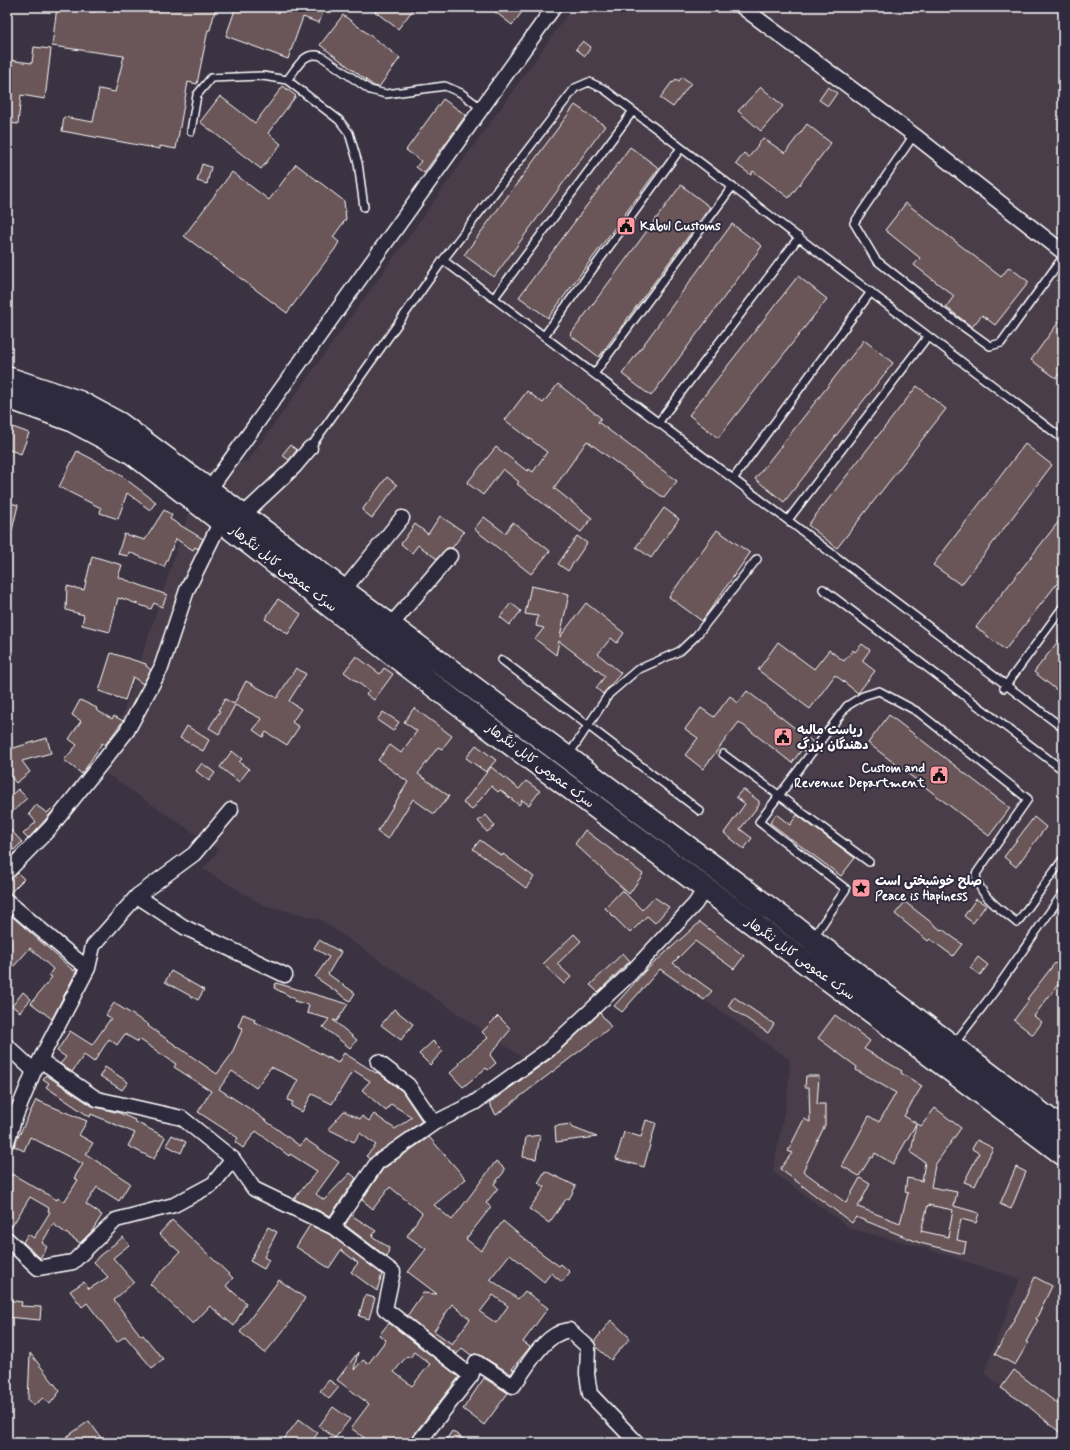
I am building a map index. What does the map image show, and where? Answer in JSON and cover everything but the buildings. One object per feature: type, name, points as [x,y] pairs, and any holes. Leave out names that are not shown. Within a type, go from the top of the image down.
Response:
[{"type":"highway","name":"سرک عمومی کابل ننگرهار","points":[[7,378],[79,402],[120,424],[204,497],[221,521],[475,718],[561,766],[812,940],[1063,1154]]},
{"type":"highway","name":"سرک عمومی کابل ننگرهار","points":[[7,397],[71,420],[131,452],[204,497],[243,515],[390,626],[561,766],[704,890],[947,1054],[1063,1130]]},
{"type":"street","points":[[204,497],[554,7]]},
{"type":"street","points":[[742,7],[914,135],[1063,252]]},
{"type":"street","points":[[243,515],[294,467],[310,448]]},
{"type":"street","points":[[343,591],[402,518]]},
{"type":"street","points":[[7,872],[50,828],[127,730],[161,668],[187,590],[221,521]]},
{"type":"street","points":[[390,626],[450,556]]},
{"type":"street","points":[[7,1142],[14,1120],[37,1066],[88,968],[93,946],[138,896],[194,854],[231,810]]},
{"type":"street","points":[[333,1227],[377,1163],[434,1123],[474,1103],[548,1050],[629,976],[695,904],[704,890]]},
{"type":"street","points":[[138,896],[184,927],[285,975]]},
{"type":"street","points":[[7,901],[88,968]]},
{"type":"street","points":[[7,1046],[37,1066],[97,1098],[182,1118],[233,1159],[254,1189],[333,1227],[393,1272],[385,1309],[471,1376]]},
{"type":"street","points":[[378,1062],[408,1085],[434,1123]]},
{"type":"street","points":[[7,1239],[38,1268],[73,1262],[116,1220],[174,1205],[213,1184],[233,1159]]},
{"type":"street","points":[[418,1443],[471,1376],[476,1362],[513,1386],[552,1337],[569,1330],[588,1348],[586,1374],[590,1394],[637,1443]]},
{"type":"lane","points":[[288,80],[306,56],[313,54],[321,56],[370,90],[386,94],[445,86],[461,93],[481,108]]},
{"type":"lane","points":[[191,131],[198,95],[211,78],[264,76],[288,80],[339,120],[349,133],[358,163],[364,207]]},
{"type":"lane","points":[[310,448],[443,260],[575,88],[589,82],[604,89],[1063,439]]},
{"type":"lane","points":[[494,298],[633,112]]},
{"type":"lane","points":[[914,135],[854,223],[876,260],[940,310],[990,346],[1001,343],[1063,257]]},
{"type":"lane","points":[[544,336],[681,148]]},
{"type":"lane","points":[[594,374],[732,187]]},
{"type":"lane","points":[[658,423],[798,237]]},
{"type":"lane","points":[[443,260],[788,520],[1005,687],[1062,725]]},
{"type":"lane","points":[[733,479],[871,292]]},
{"type":"lane","points":[[788,520],[928,336]]},
{"type":"lane","points":[[561,766],[609,694],[637,670],[680,651],[696,636],[757,559]]},
{"type":"lane","points":[[823,590],[1063,770]]},
{"type":"lane","points":[[1005,687],[1063,607]]},
{"type":"lane","points":[[502,660],[700,811]]},
{"type":"lane","points":[[812,940],[846,889],[759,822],[846,706],[863,696],[879,691],[918,712],[1028,799],[976,874],[976,879],[987,898],[1017,923],[1063,859]]},
{"type":"lane","points":[[723,754],[869,862]]},
{"type":"lane","points":[[947,1054],[994,992],[1063,893]]},
{"type":"shaded area","points":[[573,7],[1063,7],[1063,1432],[984,1373],[1020,1279],[915,1245],[851,1229],[773,1172],[788,1093],[790,1060],[721,1011],[650,965],[526,1060],[319,919],[263,905],[203,869],[219,850],[104,772],[195,494],[209,469],[248,461]]},
{"type":"place","name":"Kabul Customs","points":[[626,226]]},
{"type":"place","name":"ریاست مالیه دهندگان بزرگ","points":[[783,737]]},
{"type":"place","name":"Custom and Revenue Department","points":[[939,775]]},
{"type":"place","name":"صلح خوشبختی است Peace is Hapiness","points":[[861,888]]}]
